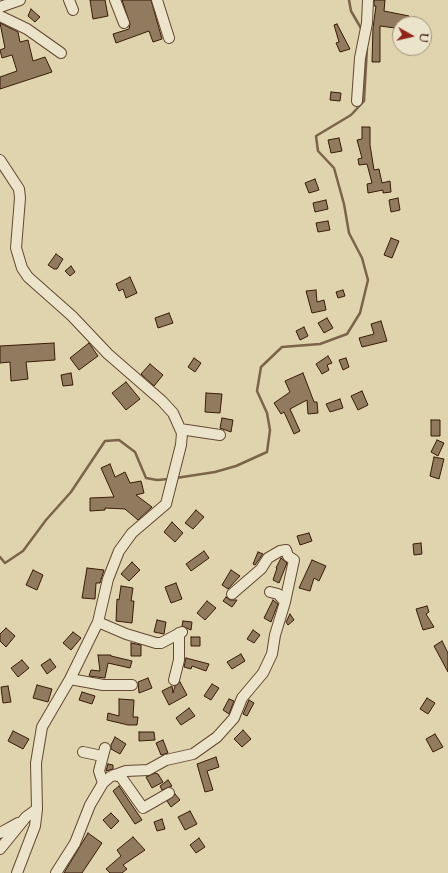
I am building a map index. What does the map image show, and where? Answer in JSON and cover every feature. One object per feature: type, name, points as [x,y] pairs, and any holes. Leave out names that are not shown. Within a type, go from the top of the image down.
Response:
[{"type":"street","points":[[0,7],[20,0]]},
{"type":"street","points":[[115,0],[124,23]]},
{"type":"street","points":[[157,0],[168,38]]},
{"type":"street","points":[[357,101],[368,0]]},
{"type":"street","points":[[0,16],[27,28],[61,53]]},
{"type":"street","points":[[0,160],[19,189],[20,198],[16,248],[22,268],[28,277],[72,316],[108,354],[162,401],[173,413],[180,429],[181,445],[166,504],[132,533],[119,551],[108,579],[98,622],[70,679],[46,719],[40,733],[36,763],[37,810],[32,835],[18,873]]},
{"type":"street","points":[[180,429],[220,435]]},
{"type":"street","points":[[56,873],[73,847],[90,805],[104,783],[115,775],[126,771],[148,770],[166,760],[189,755],[217,736],[234,718],[242,698],[262,673],[272,654],[275,634],[285,602],[294,563],[286,550],[280,550],[268,558],[261,568],[232,594]]},
{"type":"street","points":[[270,592],[278,594],[285,602]]},
{"type":"street","points":[[98,622],[126,634],[156,644],[180,633],[179,660],[174,680]]},
{"type":"street","points":[[70,679],[103,685],[132,685]]},
{"type":"street","points":[[83,752],[103,752],[99,771],[104,783]]},
{"type":"street","points":[[115,775],[127,785],[143,808],[169,793]]},
{"type":"street","points":[[0,834],[37,810]]},
{"type":"street","points":[[0,849],[26,817]]},
{"type":"building","points":[[90,0],[105,0],[108,16],[93,19]]},
{"type":"building","points":[[122,0],[151,0],[162,39],[153,42],[149,31],[116,43],[113,34],[129,29],[130,24]]},
{"type":"building","points":[[374,0],[385,0],[384,11],[409,16],[392,16],[392,28],[380,26],[380,62],[372,62],[373,28],[376,6],[374,6]]},
{"type":"building","points":[[31,9],[40,17],[35,22],[28,16]]},
{"type":"building","points":[[0,23],[18,32],[20,42],[28,40],[33,61],[45,57],[52,72],[0,89],[0,77],[17,71],[12,55],[2,58],[0,50],[5,48]]},
{"type":"building","points":[[337,24],[350,49],[340,52],[336,43],[339,42],[334,25]]},
{"type":"building","points":[[331,92],[341,93],[340,101],[330,100]]},
{"type":"building","points":[[362,127],[370,127],[370,145],[374,170],[379,169],[382,183],[390,181],[391,192],[383,193],[383,190],[368,193],[367,184],[372,183],[367,164],[359,165],[358,159],[362,158],[357,140],[362,139]]},
{"type":"building","points":[[339,138],[342,151],[331,153],[328,140]]},
{"type":"building","points":[[315,179],[319,190],[309,193],[305,183]]},
{"type":"building","points":[[398,198],[400,210],[391,212],[389,200]]},
{"type":"building","points":[[326,200],[328,209],[315,212],[313,203]]},
{"type":"building","points":[[328,221],[330,230],[318,232],[316,223]]},
{"type":"building","points":[[391,238],[399,241],[392,258],[384,255]]},
{"type":"building","points":[[56,254],[63,259],[57,269],[54,269],[48,265]]},
{"type":"building","points":[[71,266],[75,272],[70,276],[65,271]]},
{"type":"building","points":[[130,277],[137,293],[126,298],[123,289],[119,291],[116,284]]},
{"type":"building","points":[[316,290],[317,302],[324,300],[326,310],[312,313],[306,291]]},
{"type":"building","points":[[343,290],[345,296],[338,298],[336,292]]},
{"type":"building","points":[[169,313],[173,323],[158,328],[155,318]]},
{"type":"building","points":[[327,318],[333,328],[324,333],[318,323]]},
{"type":"building","points":[[381,321],[387,341],[362,347],[359,338],[374,334],[371,324]]},
{"type":"building","points":[[304,327],[308,336],[300,340],[296,331]]},
{"type":"building","points":[[54,343],[55,360],[26,362],[28,379],[11,381],[10,362],[0,363],[0,346]]},
{"type":"building","points":[[89,343],[98,356],[79,370],[70,358]]},
{"type":"building","points":[[328,356],[332,363],[327,365],[329,370],[322,374],[316,364]]},
{"type":"building","points":[[194,358],[201,363],[195,372],[188,367]]},
{"type":"building","points":[[346,358],[349,367],[343,370],[339,360]]},
{"type":"building","points":[[150,364],[163,375],[154,386],[141,374]]},
{"type":"building","points":[[71,373],[73,385],[63,386],[61,375]]},
{"type":"building","points":[[303,373],[314,402],[317,402],[318,413],[308,414],[307,400],[290,409],[300,431],[294,434],[284,412],[281,414],[274,403],[290,392],[285,381]]},
{"type":"building","points":[[126,382],[140,399],[126,410],[112,393]]},
{"type":"building","points":[[362,391],[368,405],[358,410],[351,396]]},
{"type":"building","points":[[206,393],[222,394],[220,413],[205,412]]},
{"type":"building","points":[[340,399],[343,408],[330,412],[326,404]]},
{"type":"building","points":[[222,418],[233,420],[231,432],[220,428]]},
{"type":"building","points":[[431,420],[440,420],[440,436],[431,436]]},
{"type":"building","points":[[437,440],[444,443],[438,456],[431,452]]},
{"type":"building","points":[[434,457],[444,459],[439,479],[430,476]]},
{"type":"building","points":[[110,464],[115,477],[125,472],[130,483],[141,481],[144,493],[136,495],[152,507],[138,520],[125,509],[105,508],[105,510],[90,511],[90,498],[114,497],[101,468]]},
{"type":"building","points":[[196,510],[204,517],[193,529],[185,523]]},
{"type":"building","points":[[172,522],[183,533],[175,542],[164,532]]},
{"type":"building","points":[[309,533],[312,541],[300,545],[297,536]]},
{"type":"building","points":[[421,543],[422,554],[414,555],[413,544]]},
{"type":"building","points":[[204,551],[209,558],[191,571],[186,564]]},
{"type":"building","points":[[258,552],[263,554],[255,565],[253,564]]},
{"type":"building","points":[[281,558],[287,563],[279,583],[273,580],[276,568]]},
{"type":"building","points":[[312,560],[326,566],[319,581],[314,578],[310,591],[299,588]]},
{"type":"building","points":[[132,562],[140,570],[129,581],[121,574]]},
{"type":"building","points":[[87,568],[104,570],[100,583],[96,583],[95,599],[82,598]]},
{"type":"building","points":[[33,570],[43,575],[37,590],[26,585]]},
{"type":"building","points":[[231,570],[240,576],[228,589],[222,585]]},
{"type":"building","points":[[176,583],[182,599],[171,603],[165,587]]},
{"type":"building","points":[[121,586],[133,588],[131,601],[134,601],[132,623],[116,621],[117,599],[119,600]]},
{"type":"building","points":[[226,597],[230,600],[237,600],[232,607],[223,601]]},
{"type":"building","points":[[273,600],[278,604],[271,622],[264,618]]},
{"type":"building","points":[[207,601],[216,608],[205,620],[197,613]]},
{"type":"building","points":[[427,606],[429,612],[426,614],[434,627],[423,630],[416,609]]},
{"type":"building","points":[[290,614],[294,620],[288,625],[286,622]]},
{"type":"building","points":[[157,620],[166,622],[164,634],[154,632]]},
{"type":"building","points":[[183,621],[192,622],[191,630],[182,626]]},
{"type":"building","points":[[6,628],[15,636],[6,647],[0,641],[0,634]]},
{"type":"building","points":[[253,630],[260,635],[254,643],[247,639]]},
{"type":"building","points":[[73,632],[81,638],[71,650],[63,643]]},
{"type":"building","points":[[191,637],[200,637],[200,646],[191,646]]},
{"type":"building","points":[[442,641],[448,653],[448,672],[434,646]]},
{"type":"building","points":[[131,643],[141,645],[141,656],[131,656]]},
{"type":"building","points":[[241,654],[245,661],[232,669],[227,662]]},
{"type":"building","points":[[98,655],[111,655],[132,661],[130,668],[108,663],[105,678],[89,676],[91,670],[100,671]]},
{"type":"building","points":[[186,658],[209,664],[206,671],[192,666],[191,669],[184,667]]},
{"type":"building","points":[[50,659],[56,667],[47,674],[41,665]]},
{"type":"building","points":[[22,660],[29,668],[18,677],[11,668]]},
{"type":"building","points":[[148,678],[152,688],[139,693],[138,682]]},
{"type":"building","points":[[180,682],[187,695],[169,705],[162,691],[172,686],[173,693],[175,686]]},
{"type":"building","points":[[212,684],[219,688],[211,700],[204,696]]},
{"type":"building","points":[[37,685],[52,689],[48,702],[33,698]]},
{"type":"building","points":[[8,686],[11,702],[3,703],[1,687]]},
{"type":"building","points":[[82,692],[95,696],[92,704],[79,700]]},
{"type":"building","points":[[427,698],[435,703],[428,714],[420,709]]},
{"type":"building","points":[[119,699],[134,700],[133,717],[138,717],[137,725],[128,725],[107,720],[108,713],[119,716]]},
{"type":"building","points":[[229,699],[234,701],[229,714],[223,710]]},
{"type":"building","points":[[249,700],[254,703],[247,716],[243,714]]},
{"type":"building","points":[[189,708],[195,716],[181,725],[176,718]]},
{"type":"building","points":[[243,730],[251,739],[242,747],[234,739]]},
{"type":"building","points":[[13,731],[29,739],[23,749],[8,741]]},
{"type":"building","points":[[139,732],[154,732],[155,740],[139,741]]},
{"type":"building","points":[[435,734],[443,747],[433,752],[426,739]]},
{"type":"building","points":[[115,737],[126,744],[120,754],[111,749],[111,745]]},
{"type":"building","points":[[163,740],[168,753],[161,755],[156,743]]},
{"type":"building","points":[[216,757],[219,767],[207,771],[213,790],[205,792],[197,764]]},
{"type":"building","points":[[108,764],[113,765],[113,769],[106,771]]},
{"type":"building","points":[[155,773],[158,774],[163,782],[152,788],[146,777]]},
{"type":"building","points":[[168,780],[172,786],[162,790],[160,786]]},
{"type":"building","points":[[119,786],[142,820],[135,824],[113,791]]},
{"type":"building","points":[[175,794],[180,800],[171,807],[167,801]]},
{"type":"building","points":[[190,811],[197,824],[185,830],[178,817]]},
{"type":"building","points":[[111,813],[119,821],[111,829],[103,820]]},
{"type":"building","points":[[162,819],[165,829],[157,831],[154,822]]},
{"type":"building","points":[[88,833],[102,843],[82,873],[64,873]]},
{"type":"building","points":[[133,837],[145,850],[123,865],[127,869],[122,873],[110,873],[106,869],[121,856],[117,850]]},
{"type":"building","points":[[199,838],[205,847],[196,853],[190,845]]},
{"type":"waterway","points":[[349,0],[351,11],[362,30]]},
{"type":"waterway","points":[[176,478],[215,472],[236,466],[267,452],[270,430],[267,413],[257,391],[261,367],[282,347],[320,344],[347,334],[360,313],[368,280],[362,258],[349,233],[344,204],[334,168],[318,151],[316,136],[351,115],[364,101],[367,48]]},
{"type":"waterway","points":[[0,557],[5,563],[23,551],[46,520],[71,492],[105,441],[119,440],[135,452],[146,478],[157,480],[169,479]]}]
